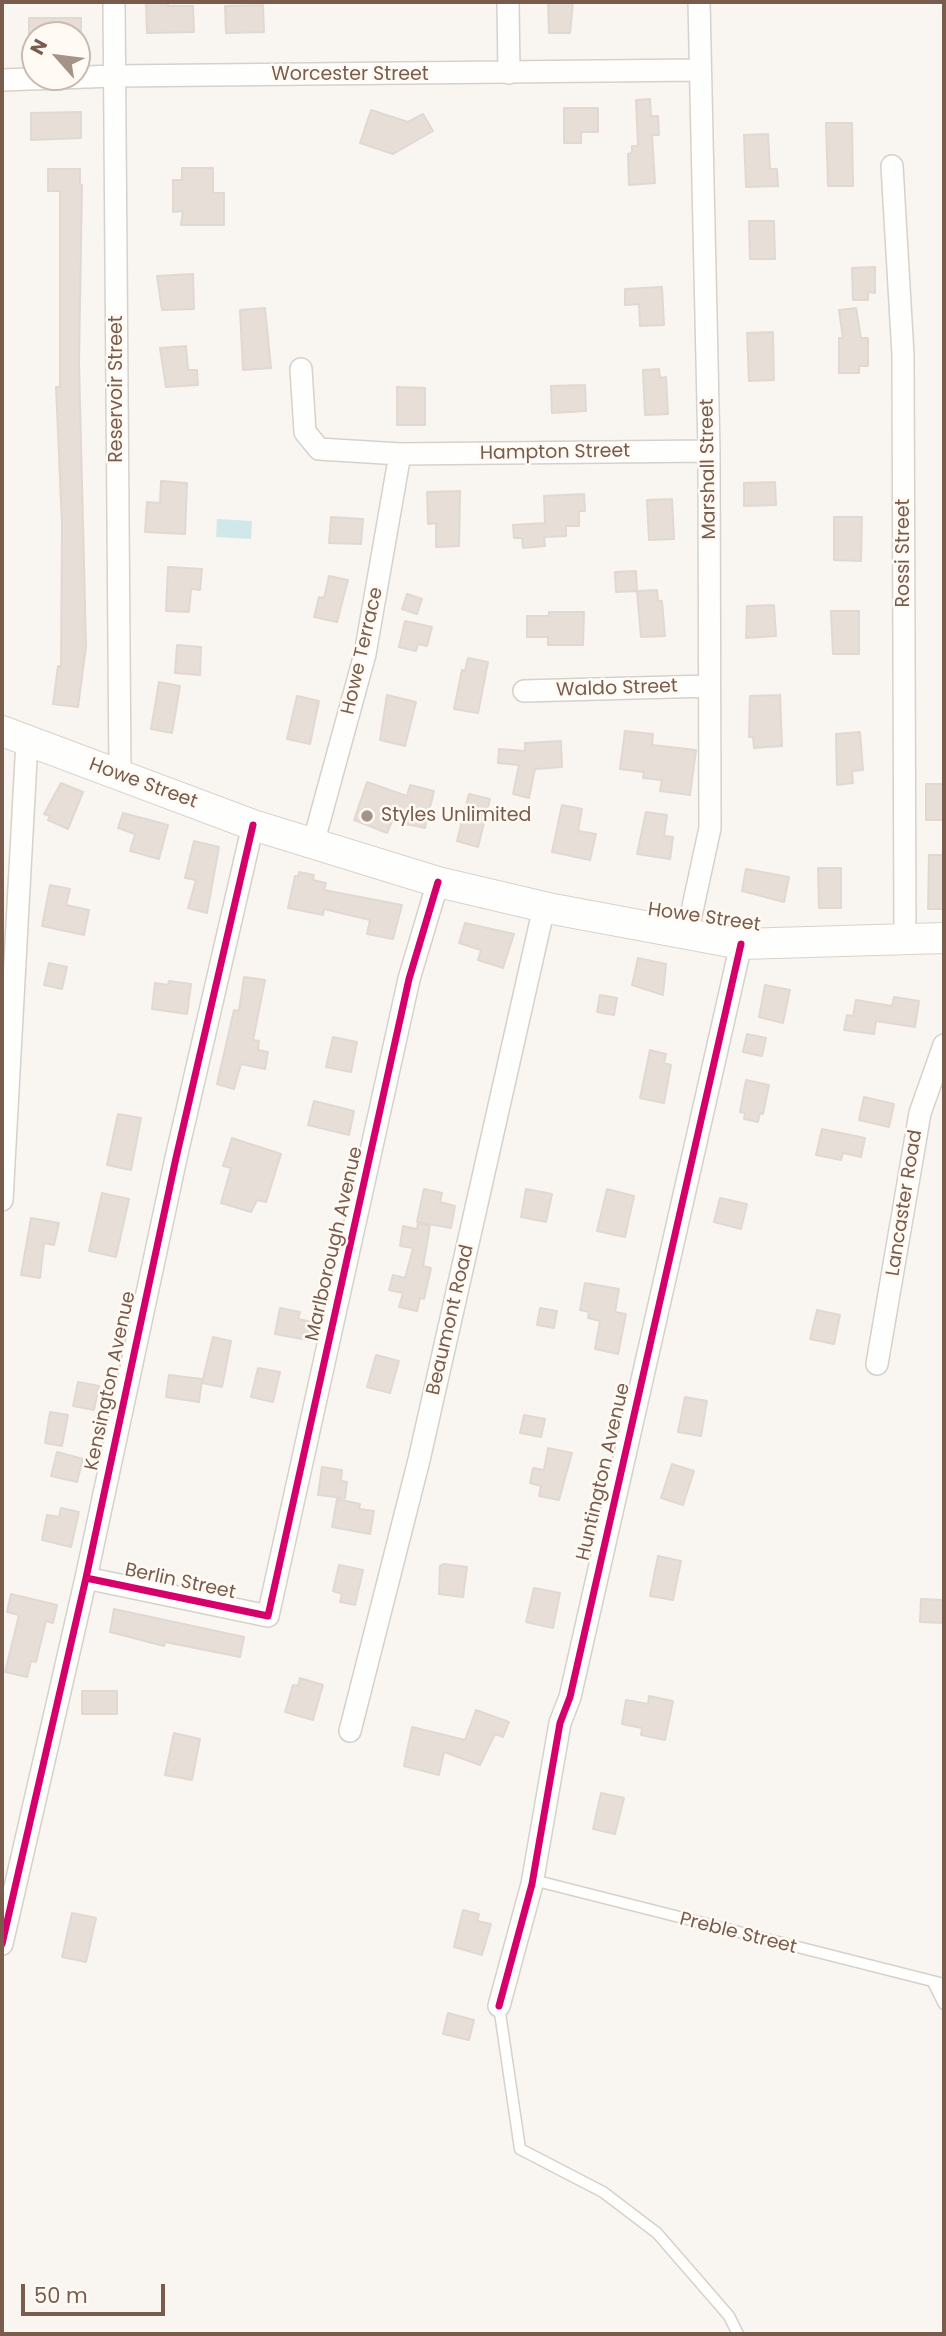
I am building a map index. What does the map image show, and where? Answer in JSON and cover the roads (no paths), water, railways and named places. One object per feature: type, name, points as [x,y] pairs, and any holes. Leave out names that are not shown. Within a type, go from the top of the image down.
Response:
[{"type":"main road","name":"Howe Street","points":[[14,736],[253,825],[438,881],[544,907],[741,944],[944,938]]},
{"type":"street","name":"Reservoir Street","points":[[114,2],[120,776]]},
{"type":"street","points":[[508,2],[509,73]]},
{"type":"street","name":"Marshall Street","points":[[687,934],[710,828],[709,451],[698,70],[699,2]]},
{"type":"street","name":"Worcester Street","points":[[2,80],[116,76],[698,70]]},
{"type":"street","name":"Rossi Street","points":[[891,166],[904,355],[905,941]]},
{"type":"street","name":"Hampton Street","points":[[301,369],[305,432],[319,449],[400,454],[709,451]]},
{"type":"street","name":"Howe Terrace","points":[[313,844],[365,654],[400,454]]},
{"type":"street","name":"Waldo Street","points":[[524,691],[709,686]]},
{"type":"street","points":[[2,1200],[14,736]]},
{"type":"street","name":"Kensington Avenue","points":[[2,1944],[86,1578],[176,1158],[253,825]]},
{"type":"street","name":"Marlborough Avenue","points":[[268,1616],[409,979],[438,881]]},
{"type":"street","name":"Beaumont Road","points":[[350,1731],[419,1460],[544,907]]},
{"type":"street","name":"Huntington Avenue","points":[[499,2006],[533,1880],[560,1723],[570,1697],[741,944]]},
{"type":"street","name":"Lancaster Road","points":[[877,1364],[920,1113],[944,1045]]},
{"type":"street","name":"Berlin Street","points":[[86,1578],[268,1616]]},
{"type":"lane","name":"Preble Street","points":[[533,1880],[939,1983]]},
{"type":"lane","points":[[939,1983],[944,2004]]},
{"type":"lane","points":[[499,2006],[520,2149],[603,2192],[657,2233],[729,2316],[738,2334]]},
{"type":"water","points":[[217,519],[252,521],[251,539],[216,537]]},
{"type":"place","name":"Styles Unlimited","points":[[367,816]]}]
